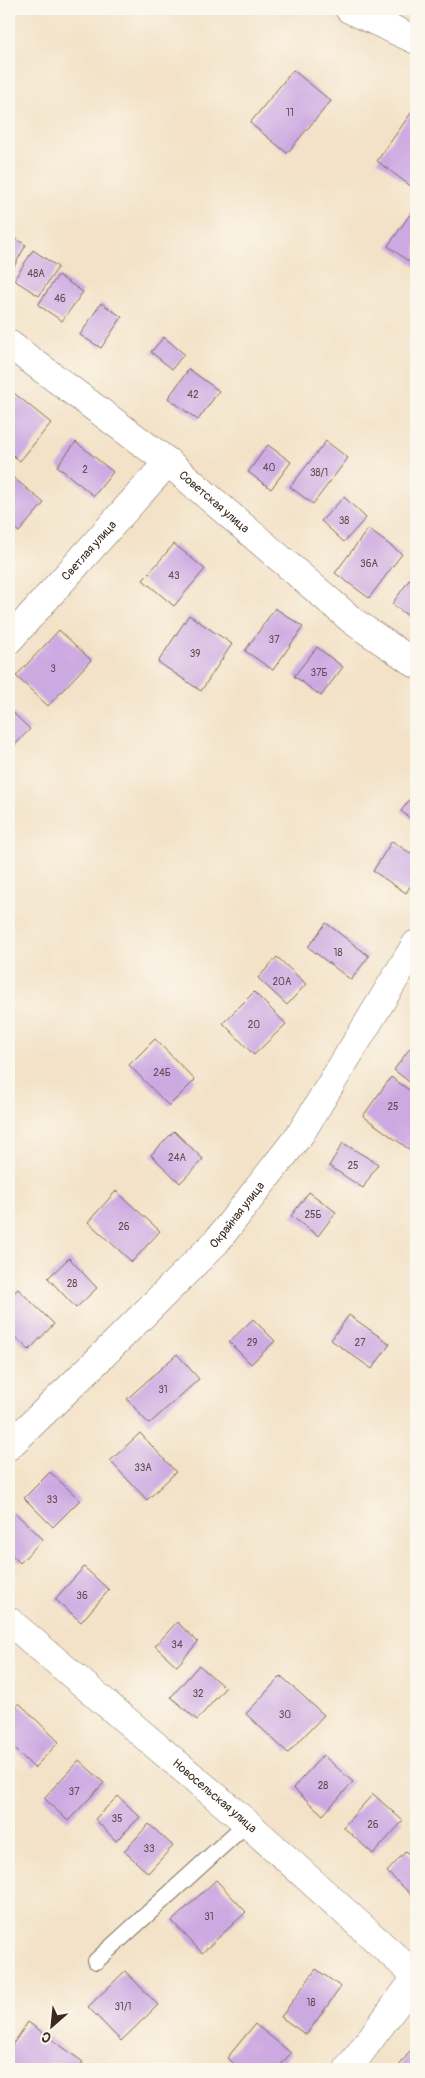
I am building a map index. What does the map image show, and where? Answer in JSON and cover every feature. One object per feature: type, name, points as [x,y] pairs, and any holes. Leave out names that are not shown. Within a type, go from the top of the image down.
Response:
[{"type":"street","points":[[349,9],[416,40]]},
{"type":"street","name":"Советская улица","points":[[9,344],[168,462],[354,622],[416,664]]},
{"type":"street","name":"Светлая улица","points":[[9,640],[168,462]]},
{"type":"street","name":"Окрайная улица","points":[[9,1446],[216,1242],[301,1133],[416,944]]},
{"type":"street","name":"Новосельская улица","points":[[9,1622],[247,1823],[416,1977]]},
{"type":"street","points":[[348,2069],[416,1977]]},
{"type":"lane","points":[[96,1961],[247,1823]]},
{"type":"building","points":[[293,70],[331,101],[287,153],[250,123]]},
{"type":"building","points":[[416,106],[416,190],[377,161]]},
{"type":"building","points":[[416,206],[416,267],[388,246]]},
{"type":"building","points":[[9,235],[26,245],[12,270],[9,269]]},
{"type":"building","points":[[33,250],[58,267],[39,296],[14,280]]},
{"type":"building","points":[[58,275],[83,292],[62,321],[38,305]]},
{"type":"building","points":[[101,303],[122,317],[101,348],[80,335]]},
{"type":"building","points":[[164,337],[184,354],[172,369],[151,352]]},
{"type":"building","points":[[189,369],[219,391],[198,420],[168,398]]},
{"type":"building","points":[[9,389],[51,423],[20,461],[9,452]]},
{"type":"building","points":[[326,441],[348,458],[313,504],[290,487]]},
{"type":"building","points":[[76,442],[113,472],[94,496],[57,466]]},
{"type":"building","points":[[268,445],[291,462],[271,489],[248,472]]},
{"type":"building","points":[[9,474],[44,503],[19,532],[9,523]]},
{"type":"building","points":[[344,497],[366,518],[344,542],[321,521]]},
{"type":"building","points":[[368,529],[402,554],[369,598],[335,573]]},
{"type":"building","points":[[174,544],[205,569],[174,606],[143,580]]},
{"type":"building","points":[[410,579],[416,584],[416,612],[411,618],[392,604]]},
{"type":"building","points":[[275,608],[303,627],[273,670],[245,651]]},
{"type":"building","points":[[189,615],[232,644],[201,691],[158,662]]},
{"type":"building","points":[[59,630],[91,660],[48,706],[16,676]]},
{"type":"building","points":[[317,647],[343,667],[321,696],[294,676]]},
{"type":"building","points":[[9,709],[30,729],[10,750],[9,748]]},
{"type":"building","points":[[416,791],[416,823],[401,811]]},
{"type":"building","points":[[392,841],[416,857],[416,877],[406,893],[373,871]]},
{"type":"building","points":[[326,923],[369,956],[351,980],[308,947]]},
{"type":"building","points":[[277,957],[306,984],[287,1005],[258,978]]},
{"type":"building","points":[[254,992],[286,1024],[254,1055],[223,1023]]},
{"type":"building","points":[[155,1039],[195,1080],[169,1106],[129,1065]]},
{"type":"building","points":[[410,1048],[416,1052],[416,1087],[394,1070]]},
{"type":"building","points":[[391,1077],[416,1095],[416,1140],[410,1150],[363,1116]]},
{"type":"building","points":[[174,1131],[203,1159],[180,1183],[151,1155]]},
{"type":"building","points":[[343,1143],[378,1164],[363,1188],[329,1166]]},
{"type":"building","points":[[116,1191],[160,1231],[132,1262],[88,1222]]},
{"type":"building","points":[[309,1192],[336,1212],[318,1236],[291,1216]]},
{"type":"building","points":[[69,1258],[97,1288],[76,1308],[48,1278]]},
{"type":"building","points":[[18,1289],[54,1324],[29,1350],[9,1331],[9,1298]]},
{"type":"building","points":[[349,1315],[390,1344],[372,1369],[331,1340]]},
{"type":"building","points":[[253,1319],[275,1341],[251,1364],[229,1342]]},
{"type":"building","points":[[177,1354],[199,1379],[149,1424],[127,1399]]},
{"type":"building","points":[[140,1433],[176,1472],[147,1500],[110,1461]]},
{"type":"building","points":[[50,1472],[80,1500],[53,1527],[24,1498]]},
{"type":"building","points":[[13,1511],[43,1539],[20,1563],[9,1552],[9,1515]]},
{"type":"building","points":[[84,1567],[109,1590],[81,1622],[55,1599]]},
{"type":"building","points":[[177,1622],[198,1642],[177,1666],[155,1646]]},
{"type":"building","points":[[199,1665],[225,1688],[197,1720],[171,1697]]},
{"type":"building","points":[[281,1676],[324,1715],[288,1753],[246,1714]]},
{"type":"building","points":[[19,1703],[59,1742],[34,1768],[9,1743],[9,1714]]},
{"type":"building","points":[[323,1755],[353,1782],[323,1815],[293,1788]]},
{"type":"building","points":[[79,1760],[104,1783],[68,1821],[44,1798]]},
{"type":"building","points":[[373,1794],[403,1821],[373,1854],[343,1827]]},
{"type":"building","points":[[118,1796],[140,1817],[116,1841],[95,1819]]},
{"type":"building","points":[[149,1824],[173,1846],[148,1873],[124,1851]]},
{"type":"building","points":[[406,1851],[416,1860],[416,1899],[387,1872]]},
{"type":"building","points":[[216,1880],[246,1912],[202,1953],[172,1921]]},
{"type":"building","points":[[316,1969],[341,1987],[306,2035],[281,2017]]},
{"type":"building","points":[[125,1971],[158,2005],[121,2041],[88,2007]]},
{"type":"building","points":[[28,2022],[83,2062],[78,2069],[9,2069],[9,2050]]},
{"type":"building","points":[[255,2024],[291,2053],[277,2069],[241,2069],[227,2058]]},
{"type":"building","points":[[410,2051],[416,2056],[416,2069],[397,2069]]}]
